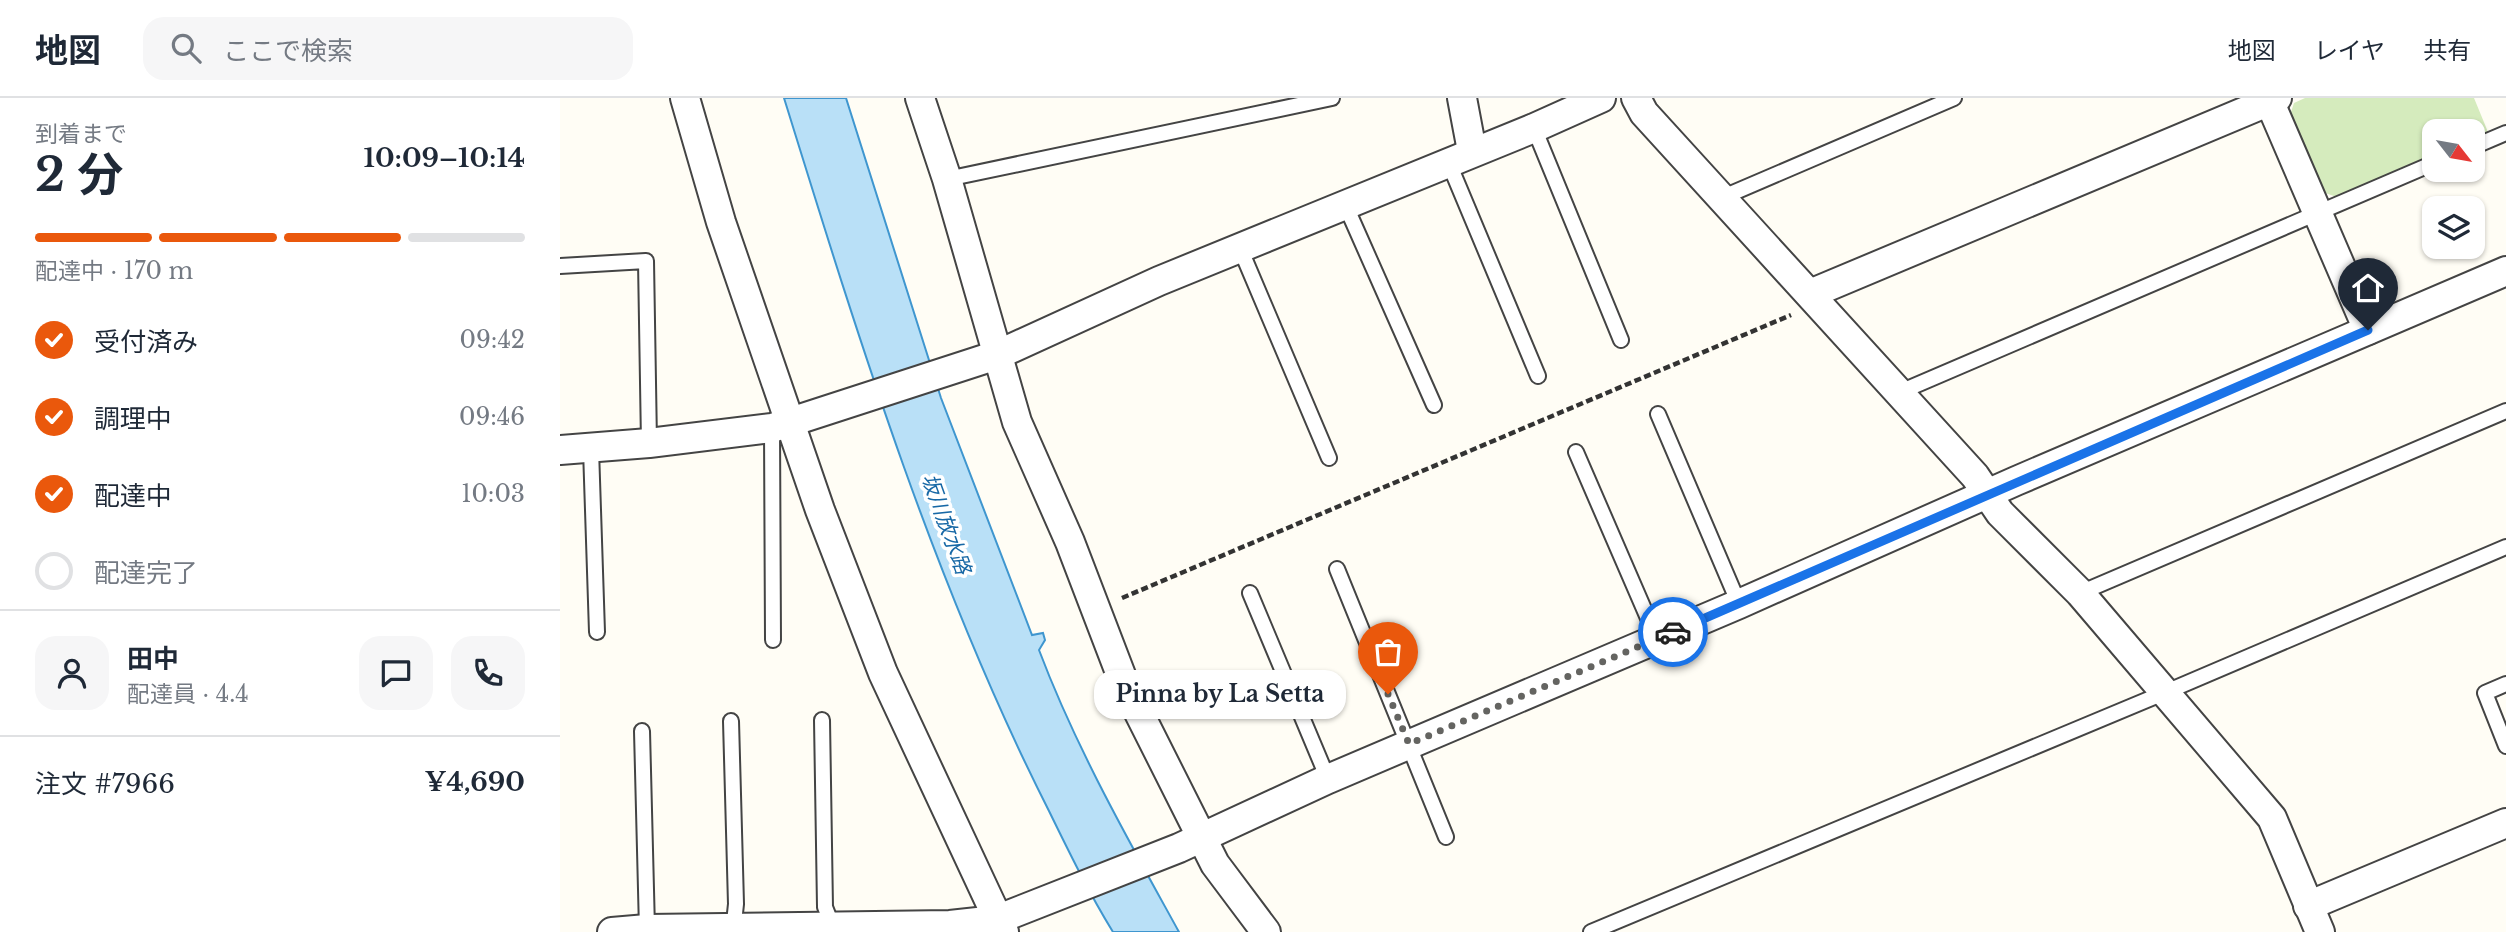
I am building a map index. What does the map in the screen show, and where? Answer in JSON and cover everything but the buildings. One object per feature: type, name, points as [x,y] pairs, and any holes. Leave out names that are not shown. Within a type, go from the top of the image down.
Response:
[{"type":"street","points":[[685,98],[780,425],[820,510],[883,673],[1000,926]]},
{"type":"street","points":[[920,98],[947,179],[1017,422],[1070,542],[1124,683],[1215,864],[1266,932]]},
{"type":"street","points":[[1460,156],[1462,98]]},
{"type":"street","points":[[560,450],[649,443],[780,425],[997,355],[1159,281],[1601,98]]},
{"type":"street","points":[[1636,98],[1644,113],[1975,476],[2000,513],[2080,593],[2272,818],[2320,932]]},
{"type":"street","points":[[1814,299],[2272,99],[2368,330]]},
{"type":"street","points":[[612,932],[648,929],[950,929],[1000,926],[1202,838],[1328,779],[2506,271]]},
{"type":"street","points":[[2308,906],[2506,823]]},
{"type":"lane","points":[[947,179],[1332,98]]},
{"type":"lane","points":[[1721,198],[1954,98]]},
{"type":"lane","points":[[1534,128],[1621,340]]},
{"type":"lane","points":[[2485,142],[2506,133]]},
{"type":"lane","points":[[1460,156],[1538,376]]},
{"type":"lane","points":[[1900,392],[2422,168]]},
{"type":"lane","points":[[1345,204],[1434,405]]},
{"type":"lane","points":[[1240,248],[1329,458]]},
{"type":"lane","points":[[560,266],[646,261],[649,443]]},
{"type":"lane","points":[[2080,593],[2506,411]]},
{"type":"lane","points":[[1658,414],[1739,604]]},
{"type":"lane","points":[[773,640],[780,425]]},
{"type":"lane","points":[[591,449],[597,632]]},
{"type":"lane","points":[[1576,452],[1657,639]]},
{"type":"lane","points":[[1591,932],[1606,929],[2506,547]]},
{"type":"lane","points":[[1337,569],[1446,837]]},
{"type":"lane","points":[[1250,593],[1328,779]]},
{"type":"lane","points":[[2506,684],[2485,692],[2506,746]]},
{"type":"lane","points":[[822,720],[825,907],[833,929]]},
{"type":"lane","points":[[731,721],[736,904],[733,930]]},
{"type":"lane","points":[[642,730],[648,929]]},
{"type":"path","points":[[1095,609],[1814,299]]},
{"type":"green space","points":[[2305,98],[2474,98],[2483,119],[2422,119],[2422,160],[2337,197],[2322,192],[2289,118],[2294,103]]},
{"type":"water","name":"坂川放水路","points":[[784,98],[846,98],[941,398],[1032,635],[1043,633],[1045,640],[1039,650],[1069,723],[1179,932],[1113,932],[1072,857],[1008,725],[934,549],[902,460],[870,370]]},
{"type":"way so far","points":[[1388,694],[1409,744],[1673,632]]},
{"type":"place","name":"Pinna by La Setta","points":[[1388,694]]},
{"type":"route","points":[[1673,632],[2368,330]]}]
